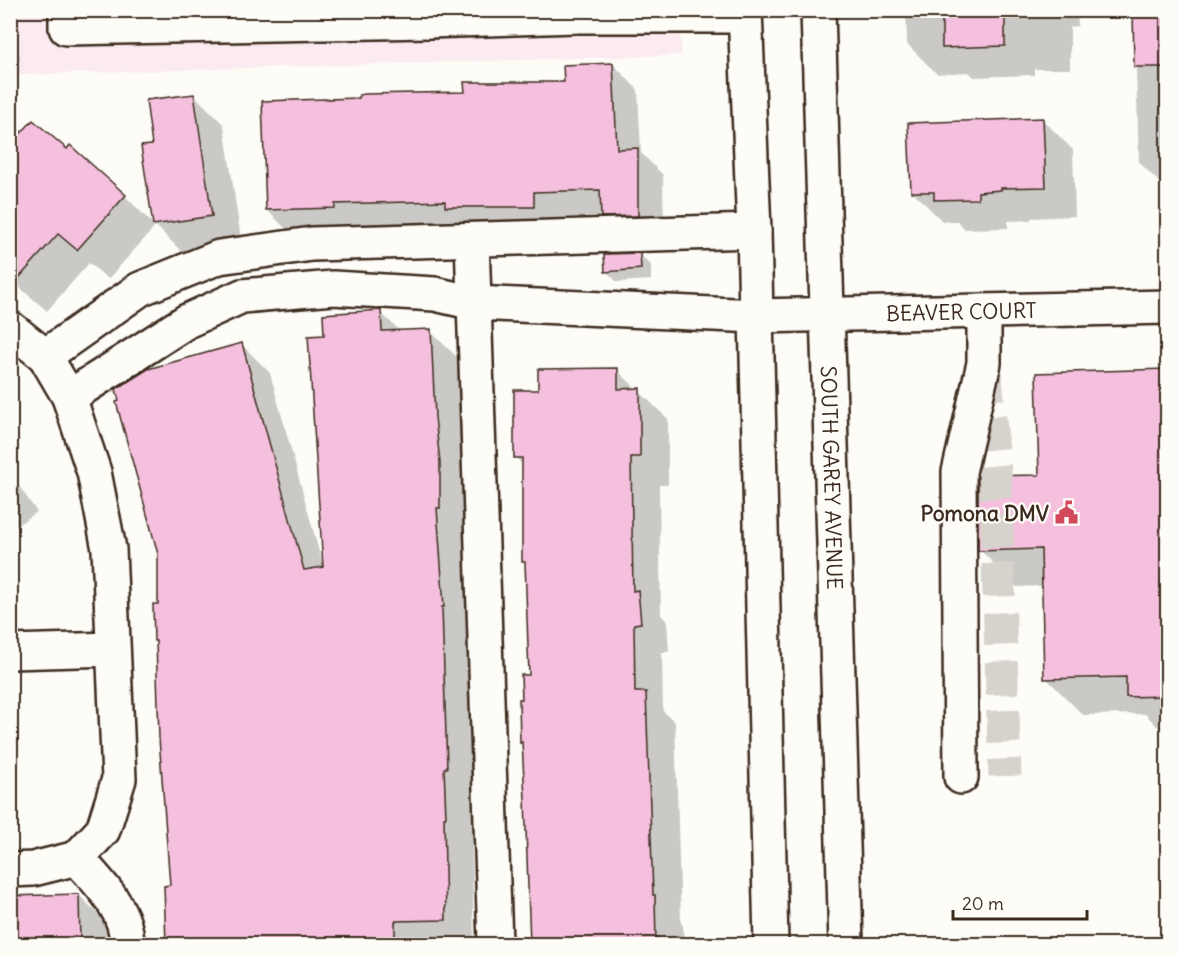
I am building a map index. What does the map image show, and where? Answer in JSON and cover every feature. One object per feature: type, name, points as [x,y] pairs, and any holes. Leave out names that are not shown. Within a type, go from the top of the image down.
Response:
[{"type":"main road","points":[[66,10],[66,28],[428,16],[745,13],[754,231],[771,945]]},
{"type":"main road","name":"SOUTH GAREY AVENUE","points":[[818,10],[846,945]]},
{"type":"main road","points":[[45,356],[140,289],[219,257],[312,244],[754,231]]},
{"type":"main road","points":[[472,240],[495,945]]},
{"type":"main road","name":"BEAVER COURT","points":[[69,397],[187,321],[242,296],[333,288],[435,294],[474,303],[756,316],[1167,306]]},
{"type":"main road","points":[[961,777],[959,472],[984,363],[984,311]]},
{"type":"main road","points":[[10,328],[45,356],[69,397],[94,472],[109,549],[119,779],[103,830],[77,858],[33,869],[10,870]]},
{"type":"main road","points":[[10,652],[113,650]]},
{"type":"main road","points":[[77,858],[111,895],[127,933],[128,945]]},
{"type":"shaded area","points":[[13,11],[680,11],[681,55],[15,75]]},
{"type":"building","points":[[942,10],[1005,10],[1005,46],[942,48]]},
{"type":"building","points":[[1133,10],[1167,10],[1167,67],[1134,67]]},
{"type":"building","points":[[613,63],[617,149],[638,148],[638,216],[601,217],[600,190],[534,192],[534,207],[445,207],[445,201],[335,204],[335,208],[266,210],[262,101],[359,98],[359,95],[365,94],[465,92],[464,82],[564,82],[563,65]]},
{"type":"building","points":[[194,94],[212,216],[153,225],[141,146],[152,145],[146,100]]},
{"type":"building","points":[[1043,118],[1046,187],[1001,188],[1001,190],[978,192],[978,199],[934,200],[934,192],[911,192],[908,123]]},
{"type":"building","points":[[33,120],[67,149],[70,145],[126,195],[77,250],[58,234],[10,288],[10,145]]},
{"type":"building","points":[[640,253],[641,269],[605,272],[604,254]]},
{"type":"building","points":[[381,310],[382,331],[431,329],[435,417],[440,462],[440,508],[437,508],[444,607],[442,607],[447,768],[444,768],[446,920],[395,921],[395,945],[166,945],[164,886],[170,885],[159,738],[153,604],[158,604],[158,554],[116,402],[119,401],[116,389],[148,369],[242,343],[304,570],[323,567],[308,336],[324,335],[323,314]]},
{"type":"building","points":[[618,368],[618,389],[640,388],[640,457],[631,457],[633,591],[638,590],[641,623],[634,624],[635,692],[646,692],[656,944],[530,945],[519,699],[522,699],[521,675],[529,675],[525,562],[522,562],[522,458],[514,458],[514,390],[538,390],[538,369]]},
{"type":"building","name":"Pomona DMV","points":[[1167,369],[1167,696],[1126,697],[1126,677],[1044,679],[1041,549],[978,551],[978,476],[1039,475],[1036,373]]},
{"type":"building","points":[[79,894],[80,945],[10,945],[10,896]]},
{"type":"tunnel","points":[[985,368],[995,472],[1005,776]]},
{"type":"place","name":"Pomona DMV","points":[[1067,513]]}]
